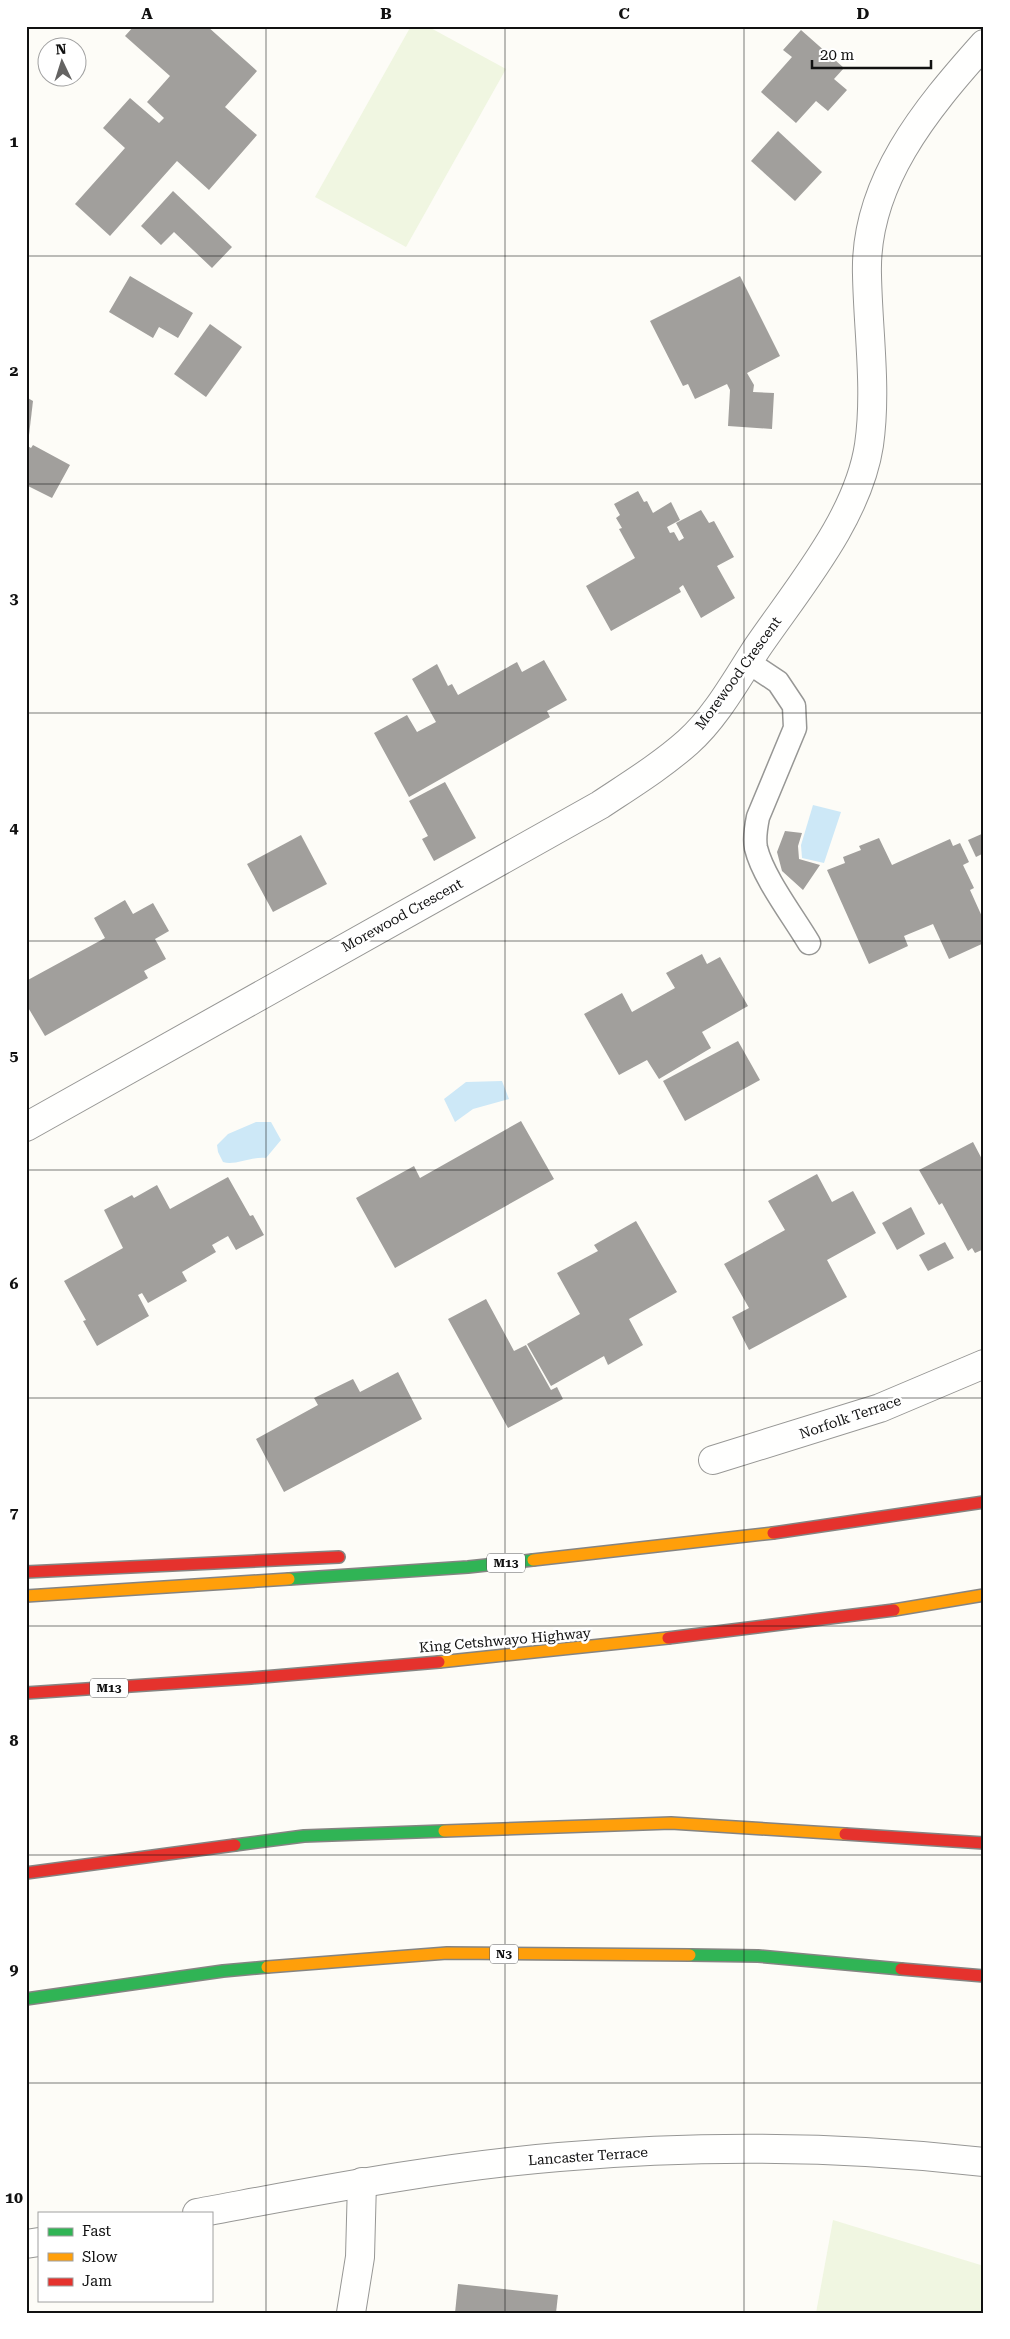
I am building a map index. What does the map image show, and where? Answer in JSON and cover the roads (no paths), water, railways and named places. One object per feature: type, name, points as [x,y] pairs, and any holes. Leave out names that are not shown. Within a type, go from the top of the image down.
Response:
[{"type":"highway","name":"M13","points":[[26,1596],[468,1567],[725,1540],[984,1502]]},
{"type":"highway","points":[[525,1549],[725,1540]]},
{"type":"highway","points":[[26,1572],[356,1557]]},
{"type":"highway","name":"King Cetshwayo Highway","points":[[26,1693],[191,1683],[548,1652],[756,1629],[984,1595]]},
{"type":"highway","points":[[84,1701],[191,1683]]},
{"type":"highway","points":[[26,1873],[304,1836],[671,1824],[984,1843]]},
{"type":"highway","name":"N3","points":[[26,1999],[223,1972],[447,1953],[758,1956],[984,1976]]},
{"type":"street","name":"Morewood Crescent","points":[[26,1127],[600,805],[650,772],[689,741],[719,705],[840,527],[856,494],[869,446],[872,390],[866,271],[872,220],[883,186],[907,143],[942,91],[984,44]]},
{"type":"street","name":"Norfolk Terrace","points":[[713,1460],[880,1408],[984,1364]]},
{"type":"street","name":"Lancaster Terrace","points":[[202,2212],[362,2182],[558,2157],[688,2149],[916,2154],[984,2162]]},
{"type":"street","points":[[351,2313],[360,2257],[362,2182]]},
{"type":"lane","points":[[748,662],[778,682],[794,706],[795,728],[758,817],[755,832],[756,847],[763,866],[809,943]]},
{"type":"water","points":[[813,805],[841,812],[824,863],[802,858],[801,845]]},
{"type":"water","points":[[502,1081],[509,1099],[473,1109],[455,1122],[444,1099],[466,1082]]},
{"type":"water","points":[[256,1122],[271,1122],[281,1140],[266,1158],[255,1158],[233,1163],[223,1162],[217,1145],[228,1134]]}]
